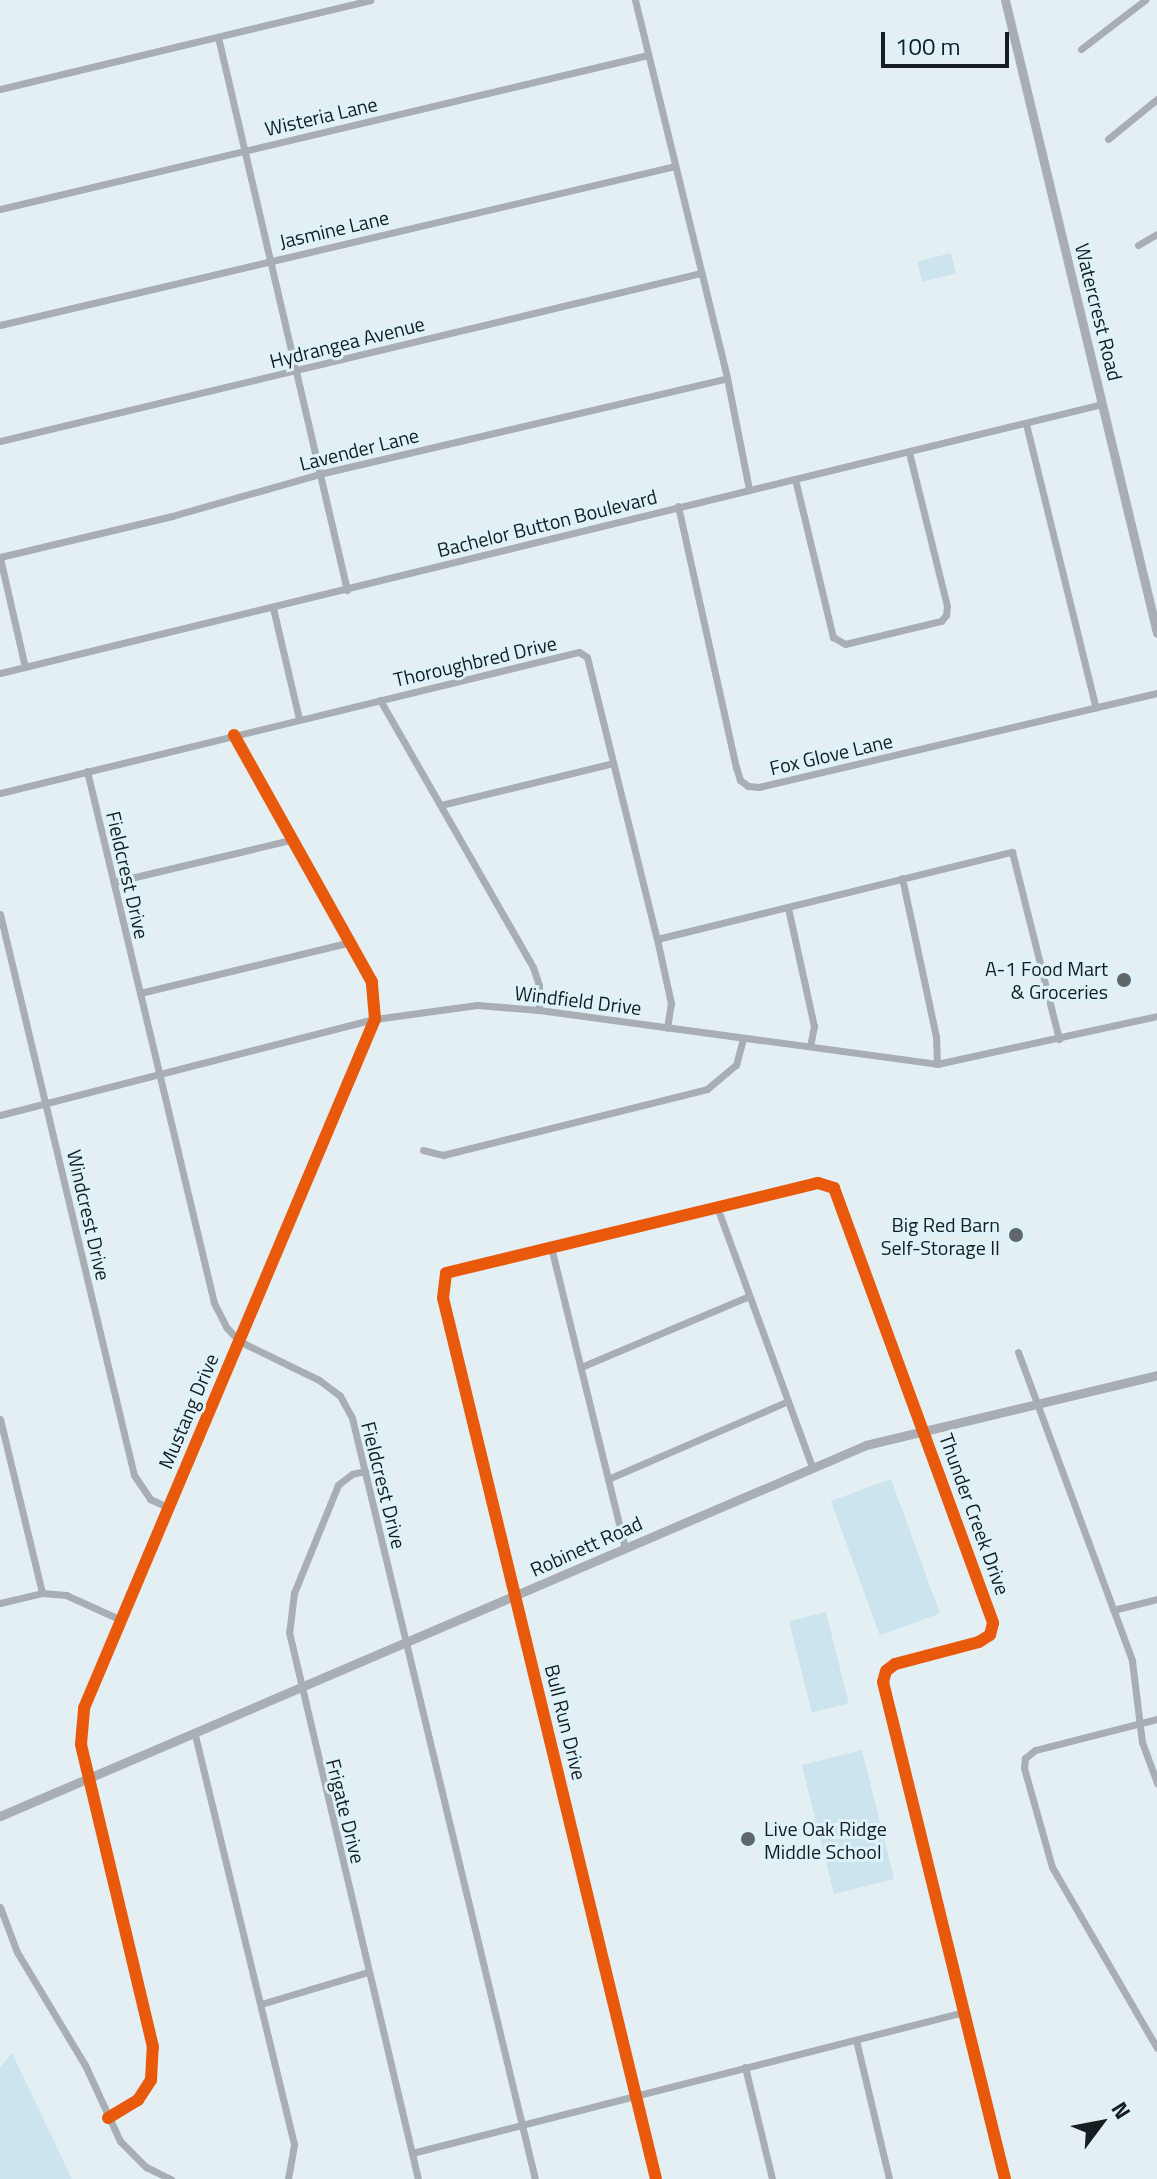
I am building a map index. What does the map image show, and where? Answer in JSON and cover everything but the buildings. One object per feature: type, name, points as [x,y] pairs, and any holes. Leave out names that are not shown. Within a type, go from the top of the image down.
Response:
[{"type":"street","points":[[0,89],[370,0]]},
{"type":"street","points":[[635,0],[727,378],[749,489]]},
{"type":"street","name":"Watercrest Road","points":[[1005,0],[1157,633]]},
{"type":"street","points":[[1081,49],[1145,0]]},
{"type":"street","points":[[218,37],[347,590]]},
{"type":"street","name":"Wisteria Lane","points":[[0,209],[648,55]]},
{"type":"street","points":[[1108,139],[1157,99]]},
{"type":"street","name":"Jasmine Lane","points":[[0,325],[675,166]]},
{"type":"street","points":[[1138,245],[1157,234]]},
{"type":"street","name":"Hydrangea Avenue","points":[[0,441],[701,273]]},
{"type":"street","name":"Lavender Lane","points":[[0,557],[172,516],[319,474],[727,378]]},
{"type":"street","name":"Bachelor Button Boulevard","points":[[0,673],[1102,404]]},
{"type":"street","points":[[1026,424],[1096,708]]},
{"type":"street","points":[[795,479],[833,637],[845,644],[941,621],[946,615],[947,606],[909,452]]},
{"type":"street","name":"Fox Glove Lane","points":[[678,506],[736,767],[740,780],[748,786],[759,787],[1157,693]]},
{"type":"street","points":[[0,557],[25,667]]},
{"type":"street","points":[[273,608],[299,719]]},
{"type":"street","name":"Thoroughbred Drive","points":[[0,793],[579,652],[587,657],[657,939],[671,1003],[667,1028]]},
{"type":"street","points":[[380,700],[533,967],[539,985],[539,1010]]},
{"type":"street","name":"Mustang Drive","points":[[108,2118],[138,2100],[151,2080],[153,2047],[81,1744],[84,1708],[375,1019],[372,982],[234,735]]},
{"type":"street","points":[[441,805],[613,763]]},
{"type":"street","name":"Fieldcrest Drive","points":[[87,771],[220,1318],[239,1341],[319,1380],[340,1396],[352,1418],[535,2179]]},
{"type":"street","points":[[114,882],[294,839]]},
{"type":"street","points":[[657,939],[1012,852],[1059,1039]]},
{"type":"street","points":[[902,878],[936,1036],[937,1064]]},
{"type":"street","points":[[788,908],[814,1026],[810,1046]]},
{"type":"street","name":"Windcrest Drive","points":[[0,914],[134,1475],[150,1499],[169,1508]]},
{"type":"street","points":[[140,993],[351,942]]},
{"type":"street","name":"Windfield Drive","points":[[0,1115],[375,1019],[477,1005],[539,1010],[937,1064],[1157,1016]]},
{"type":"street","points":[[423,1150],[443,1155],[707,1089],[736,1065],[743,1038]]},
{"type":"street","name":"Thunder Creek Drive","points":[[446,1273],[818,1183],[834,1188],[993,1623],[990,1635],[979,1642],[895,1664],[886,1671],[883,1682],[1005,2179]]},
{"type":"street","points":[[717,1207],[812,1466]]},
{"type":"street","points":[[551,1247],[625,1548]]},
{"type":"street","name":"Bull Run Drive","points":[[446,1273],[443,1298],[656,2179]]},
{"type":"street","points":[[581,1367],[749,1296]]},
{"type":"street","points":[[1018,1352],[1132,1661],[1142,1742],[1157,1783]]},
{"type":"street","name":"Robinett Road","points":[[0,1816],[866,1445],[1157,1375]]},
{"type":"street","points":[[608,1479],[788,1401]]},
{"type":"street","points":[[0,1419],[42,1593]]},
{"type":"street","name":"Frigate Drive","points":[[365,1471],[352,1474],[338,1485],[294,1593],[289,1632],[418,2179]]},
{"type":"street","points":[[0,1603],[42,1593],[85,1601],[121,1620]]},
{"type":"street","points":[[1113,1610],[1157,1599]]},
{"type":"street","points":[[1157,1719],[1035,1750],[1025,1758],[1024,1768],[1052,1867],[1157,2048]]},
{"type":"street","points":[[195,1735],[294,2145],[288,2179]]},
{"type":"street","points":[[0,1907],[17,1952],[85,2065],[120,2141],[146,2167],[171,2179]]},
{"type":"street","points":[[261,2004],[368,1972]]},
{"type":"street","points":[[412,2153],[964,2012]]},
{"type":"street","points":[[856,2040],[889,2179]]},
{"type":"street","points":[[745,2067],[772,2179]]},
{"type":"shaded area","points":[[951,253],[956,273],[922,282],[917,261]]},
{"type":"shaded area","points":[[891,1479],[940,1613],[880,1635],[831,1501]]},
{"type":"shaded area","points":[[826,1612],[849,1703],[812,1712],[789,1621]]},
{"type":"shaded area","points":[[862,1750],[894,1879],[834,1894],[802,1765]]},
{"type":"shaded area","points":[[12,2053],[72,2179],[0,2179],[0,2067]]},
{"type":"cycle path","points":[[108,2118],[138,2100],[151,2080],[153,2047],[81,1744],[84,1708],[375,1019],[372,982],[234,735]]},
{"type":"cycle path","points":[[656,2179],[443,1298],[446,1273],[818,1183],[834,1188],[993,1623],[990,1635],[979,1642],[895,1664],[886,1671],[883,1682],[1005,2179]]},
{"type":"place","name":"A-1 Food Mart & Groceries","points":[[1124,980]]},
{"type":"place","name":"Big Red Barn Self-Storage II","points":[[1016,1235]]},
{"type":"place","name":"Live Oak Ridge Middle School","points":[[748,1839]]}]
